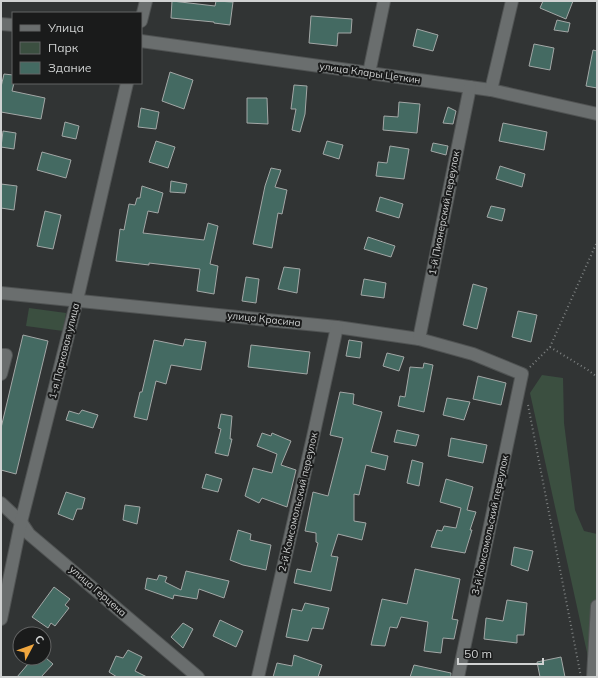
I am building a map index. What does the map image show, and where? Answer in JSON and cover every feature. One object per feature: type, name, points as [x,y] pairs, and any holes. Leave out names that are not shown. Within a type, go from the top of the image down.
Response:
[{"type":"street","points":[[142,17],[146,1]]},
{"type":"street","points":[[370,73],[384,1]]},
{"type":"street","points":[[491,90],[512,1]]},
{"type":"street","points":[[1,24],[12,25]]},
{"type":"street","name":"улица Клары Цеткин","points":[[142,41],[491,90],[597,114]]},
{"type":"street","name":"1-я Парковая улица","points":[[1,619],[21,522],[77,300],[127,84]]},
{"type":"street","name":"1-й Пионерский переулок","points":[[419,339],[470,87]]},
{"type":"street","name":"улица Красина","points":[[1,293],[337,327],[419,339],[473,354],[522,374]]},
{"type":"street","name":"2-й Комсомольский переулок","points":[[258,677],[337,327]]},
{"type":"street","points":[[1,355],[6,356],[1,374]]},
{"type":"street","name":"3-й Комсомольский переулок","points":[[458,677],[522,374]]},
{"type":"street","name":"улица Герцена","points":[[1,503],[21,522],[29,534],[198,677]]},
{"type":"street","points":[[593,677],[597,606]]},
{"type":"path","points":[[522,374],[550,347],[597,242]]},
{"type":"path","points":[[550,347],[597,377]]},
{"type":"path","points":[[528,405],[581,677]]},
{"type":"green space","points":[[29,308],[66,313],[63,331],[26,326]]},
{"type":"green space","points":[[542,375],[563,378],[564,423],[575,510],[584,531],[597,534],[597,677],[590,666],[530,393]]},
{"type":"building","points":[[172,1],[215,6],[216,1],[233,2],[230,25],[171,18]]},
{"type":"building","points":[[543,1],[573,1],[566,19],[540,8]]},
{"type":"building","points":[[311,16],[352,19],[351,33],[338,33],[337,46],[309,43]]},
{"type":"building","points":[[557,20],[570,23],[568,32],[554,30]]},
{"type":"building","points":[[417,29],[438,35],[433,51],[413,46]]},
{"type":"building","points":[[534,44],[554,48],[550,70],[529,66]]},
{"type":"building","points":[[593,50],[597,51],[597,88],[586,86]]},
{"type":"building","points":[[170,72],[193,80],[184,109],[162,101]]},
{"type":"building","points":[[4,74],[12,75],[12,84],[14,84],[12,91],[45,98],[41,119],[1,112],[1,87]]},
{"type":"building","points":[[294,85],[307,86],[305,114],[300,132],[292,130],[296,109],[291,109]]},
{"type":"building","points":[[247,98],[267,98],[268,124],[247,123]]},
{"type":"building","points":[[399,102],[420,104],[417,133],[383,130],[384,116],[398,117]]},
{"type":"building","points":[[448,107],[456,111],[453,124],[443,123]]},
{"type":"building","points":[[141,108],[159,112],[156,129],[138,127]]},
{"type":"building","points":[[65,122],[79,126],[76,139],[62,136]]},
{"type":"building","points":[[503,123],[547,132],[544,150],[499,141]]},
{"type":"building","points":[[3,131],[16,133],[14,149],[1,147]]},
{"type":"building","points":[[156,141],[175,147],[168,168],[149,162]]},
{"type":"building","points":[[327,141],[343,145],[339,159],[323,154]]},
{"type":"building","points":[[433,143],[448,146],[446,155],[431,151]]},
{"type":"building","points":[[390,146],[409,149],[404,179],[376,176],[378,162],[387,163]]},
{"type":"building","points":[[42,152],[71,160],[66,178],[37,170]]},
{"type":"building","points":[[500,166],[525,174],[522,187],[496,179]]},
{"type":"building","points":[[271,168],[281,170],[275,187],[287,190],[282,214],[278,213],[272,248],[253,244],[265,186]]},
{"type":"building","points":[[171,181],[187,184],[185,193],[170,192]]},
{"type":"building","points":[[1,184],[17,186],[14,210],[1,208]]},
{"type":"building","points":[[142,186],[163,193],[158,213],[148,211],[143,233],[204,240],[208,223],[218,226],[210,264],[218,266],[214,294],[197,291],[200,269],[116,261],[120,229],[124,230],[129,204],[135,205],[137,198],[140,198]]},
{"type":"building","points":[[380,197],[403,204],[399,218],[376,211]]},
{"type":"building","points":[[491,206],[505,209],[502,221],[487,217]]},
{"type":"building","points":[[45,211],[61,215],[53,249],[37,246]]},
{"type":"building","points":[[368,237],[395,246],[391,257],[364,249]]},
{"type":"building","points":[[284,267],[300,269],[297,293],[278,289]]},
{"type":"building","points":[[246,277],[259,279],[256,303],[242,301]]},
{"type":"building","points":[[364,279],[386,283],[384,298],[361,295]]},
{"type":"building","points":[[473,284],[487,288],[477,329],[463,325]]},
{"type":"building","points":[[518,311],[537,315],[531,342],[512,337]]},
{"type":"building","points":[[23,335],[48,341],[16,474],[1,470],[1,428]]},
{"type":"building","points":[[185,339],[206,342],[201,370],[171,365],[166,384],[156,381],[147,420],[134,417],[140,392],[142,392],[154,340],[183,346]]},
{"type":"building","points":[[349,340],[362,342],[360,358],[346,356]]},
{"type":"building","points":[[251,345],[310,352],[307,374],[248,367]]},
{"type":"building","points":[[387,353],[404,357],[399,371],[383,366]]},
{"type":"building","points":[[424,363],[433,365],[424,412],[398,406],[400,396],[405,397],[410,367],[423,368]]},
{"type":"building","points":[[478,376],[506,383],[501,405],[473,399]]},
{"type":"building","points":[[340,392],[354,394],[353,404],[382,412],[371,452],[388,456],[385,470],[366,465],[359,495],[354,494],[354,521],[366,523],[362,540],[338,534],[331,556],[338,557],[331,591],[294,583],[297,569],[311,572],[318,543],[316,542],[316,533],[305,531],[313,492],[328,496],[343,438],[330,435]]},
{"type":"building","points":[[447,398],[470,402],[464,420],[443,415]]},
{"type":"building","points":[[82,410],[98,415],[93,428],[66,420],[69,411],[79,414]]},
{"type":"building","points":[[221,414],[232,416],[230,439],[232,439],[228,456],[215,453],[221,429],[218,428]]},
{"type":"building","points":[[397,430],[419,435],[416,446],[394,442]]},
{"type":"building","points":[[262,433],[271,436],[272,433],[291,441],[281,465],[296,470],[287,507],[262,498],[259,503],[245,496],[253,468],[272,473],[277,454],[257,446]]},
{"type":"building","points":[[451,438],[487,445],[483,463],[448,456]]},
{"type":"building","points":[[412,460],[423,463],[419,486],[407,483]]},
{"type":"building","points":[[206,474],[222,479],[218,492],[202,488]]},
{"type":"building","points":[[446,479],[473,487],[467,510],[476,512],[465,553],[431,547],[437,530],[442,531],[444,526],[456,528],[461,508],[440,502]]},
{"type":"building","points":[[66,492],[85,498],[82,509],[77,509],[73,520],[58,514]]},
{"type":"building","points":[[125,505],[140,507],[137,524],[123,520]]},
{"type":"building","points":[[238,530],[251,534],[250,540],[271,545],[266,570],[243,565],[230,560]]},
{"type":"building","points":[[514,547],[533,551],[528,571],[511,565]]},
{"type":"building","points":[[415,569],[460,579],[452,619],[458,620],[454,639],[443,638],[441,653],[424,651],[428,622],[401,617],[397,628],[390,627],[385,646],[371,645],[382,599],[407,604]]},
{"type":"building","points":[[186,571],[229,581],[224,598],[199,589],[197,599],[174,595],[173,599],[145,589],[147,578],[157,580],[159,575],[167,577],[165,582],[181,590]]},
{"type":"building","points":[[54,587],[70,599],[65,605],[69,608],[55,626],[51,623],[49,626],[45,626],[32,617]]},
{"type":"building","points":[[507,600],[527,603],[524,635],[517,635],[517,643],[484,639],[486,618],[503,621]]},
{"type":"building","points":[[305,603],[329,608],[323,629],[312,628],[308,641],[286,637],[292,609],[302,611]]},
{"type":"building","points":[[220,620],[243,631],[236,647],[213,636]]},
{"type":"building","points":[[183,623],[193,629],[183,648],[171,637]]},
{"type":"building","points":[[128,650],[142,657],[135,671],[147,677],[117,677],[109,672],[116,656],[123,658]]},
{"type":"building","points":[[294,655],[322,665],[318,677],[273,677],[277,663],[292,666]]},
{"type":"building","points":[[561,657],[565,677],[540,677],[537,662]]},
{"type":"building","points":[[414,665],[451,673],[451,677],[410,677]]},
{"type":"building","points":[[26,666],[51,666],[41,677],[17,677]]}]
